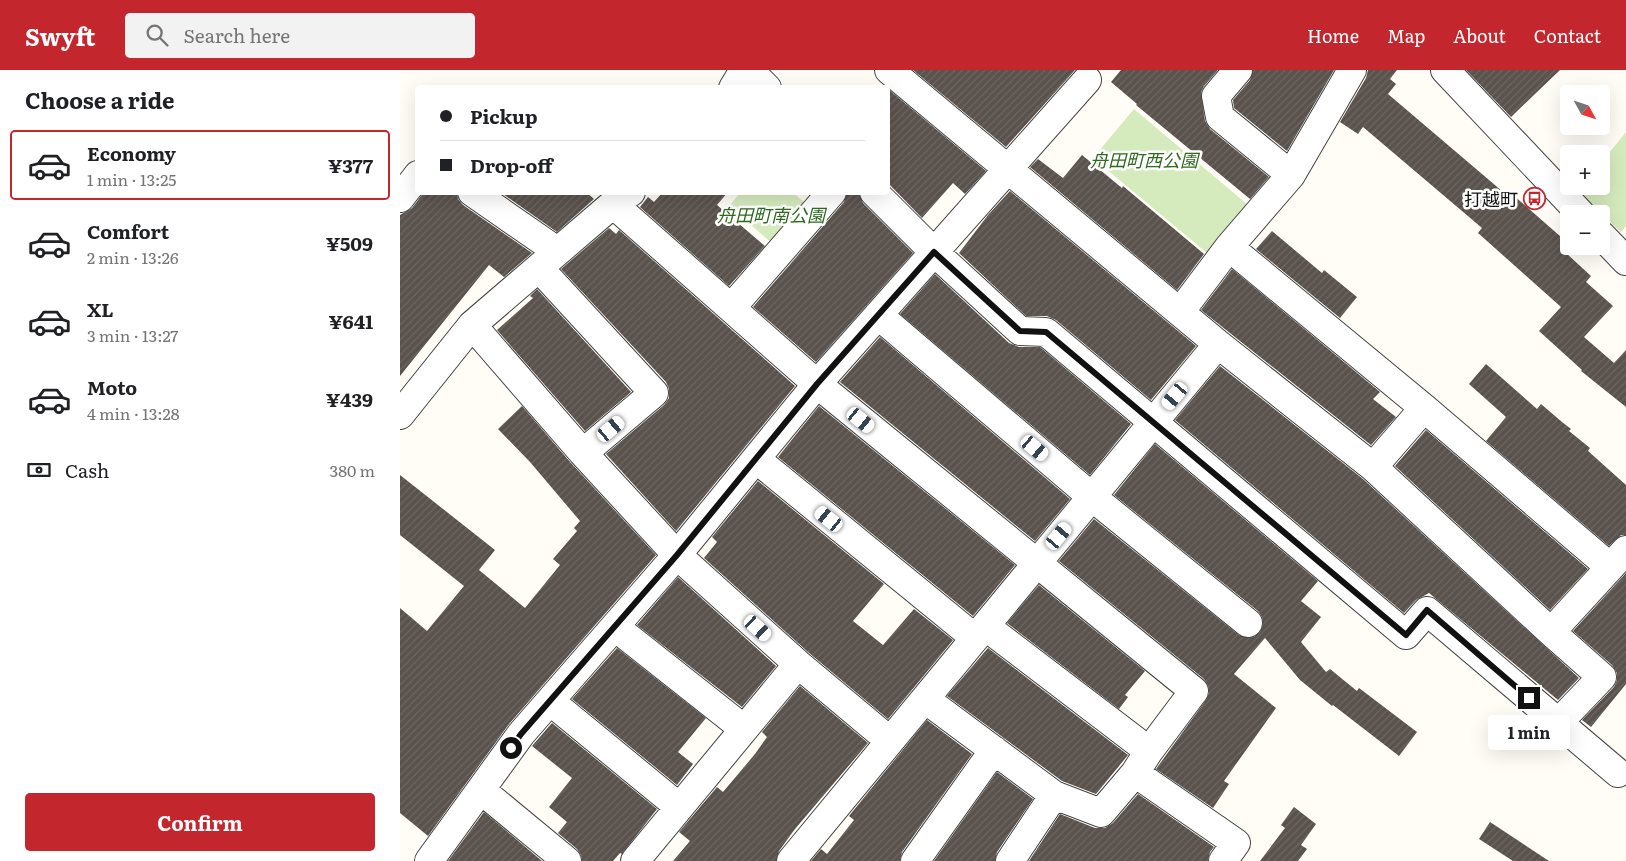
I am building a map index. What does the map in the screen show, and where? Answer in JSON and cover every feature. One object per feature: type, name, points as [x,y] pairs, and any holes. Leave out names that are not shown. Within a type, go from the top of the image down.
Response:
[{"type":"street","points":[[735,85],[744,70]]},
{"type":"street","points":[[749,70],[764,85]]},
{"type":"street","points":[[889,70],[1218,344],[1373,467],[1602,677],[1558,723]]},
{"type":"street","points":[[1238,70],[1216,96],[1220,117],[1291,175]]},
{"type":"street","points":[[1180,312],[1229,247],[1291,175],[1352,70]]},
{"type":"street","points":[[1445,70],[1572,205]]},
{"type":"street","points":[[429,861],[521,734],[677,555],[817,384],[1087,80]]},
{"type":"street","points":[[400,198],[415,179]]},
{"type":"street","points":[[475,195],[548,260],[654,393],[583,453]]},
{"type":"street","points":[[731,308],[829,195]]},
{"type":"street","points":[[877,195],[934,252],[1020,331],[1046,332],[1406,635],[1427,610],[1618,773]]},
{"type":"street","points":[[400,414],[472,325],[622,198],[731,308],[817,384],[1194,691],[1142,762],[1101,813],[1054,795],[925,699]]},
{"type":"street","points":[[1610,244],[1626,261]]},
{"type":"street","points":[[1229,247],[1424,408],[1618,559],[1551,632]]},
{"type":"street","points":[[878,315],[1092,497],[1248,623]]},
{"type":"street","points":[[472,325],[583,453],[677,555],[798,664],[890,741]]},
{"type":"street","points":[[791,861],[1218,344]]},
{"type":"street","points":[[1373,467],[1424,408]]},
{"type":"street","points":[[756,460],[980,632],[1142,762],[1236,843],[1223,861]]},
{"type":"street","points":[[615,627],[744,729]]},
{"type":"street","points":[[635,861],[798,664]]},
{"type":"street","points":[[550,701],[679,807]]},
{"type":"street","points":[[915,861],[994,750]]},
{"type":"street","points":[[481,790],[567,861]]},
{"type":"street","points":[[1017,859],[1054,795]]},
{"type":"green space","name":"舟田町西公園","points":[[1134,109],[1254,210],[1213,258],[1093,158]]},
{"type":"green space","points":[[1626,132],[1626,226],[1621,232],[1610,222],[1610,205],[1591,205],[1580,195],[1610,195],[1610,152]]},
{"type":"green space","name":"舟田町南公園","points":[[738,195],[796,195],[808,205],[774,245],[729,206]]},
{"type":"building","points":[[913,70],[1075,70],[1006,147]]},
{"type":"building","points":[[1121,70],[1218,70],[1201,92],[1205,121],[1210,129],[1269,177],[1250,199],[1111,82]]},
{"type":"building","points":[[1253,70],[1334,70],[1287,151],[1234,108],[1233,100],[1250,80]]},
{"type":"building","points":[[1368,70],[1397,70],[1390,79],[1396,84],[1388,94],[1509,197],[1512,194],[1560,236],[1560,255],[1568,255],[1591,276],[1586,282],[1613,306],[1584,337],[1614,363],[1626,350],[1626,407],[1581,371],[1539,331],[1561,307],[1478,233],[1482,228],[1363,127],[1358,134],[1340,122],[1366,78]]},
{"type":"building","points":[[1466,70],[1560,70],[1511,117]]},
{"type":"building","points":[[890,91],[986,171],[965,194],[953,183],[922,218],[890,185]]},
{"type":"building","points":[[1082,155],[1122,188],[1123,186],[1204,254],[1177,290],[1030,167],[1038,159],[1063,178]]},
{"type":"building","points":[[1010,191],[1196,346],[1151,400],[1056,320],[1047,316],[1026,316],[959,253],[988,215]]},
{"type":"building","points":[[422,195],[457,195],[463,205],[532,253],[504,277],[489,265],[400,376],[400,215],[412,208]]},
{"type":"building","points":[[504,195],[589,195],[594,199],[557,232]]},
{"type":"building","points":[[660,195],[725,195],[717,205],[765,246],[729,286],[640,207],[648,197],[654,202]]},
{"type":"building","points":[[846,195],[860,195],[863,203],[913,253],[816,362],[753,307],[844,202]]},
{"type":"building","points":[[609,228],[616,234],[619,230],[795,386],[676,531],[606,454],[664,405],[669,398],[669,389],[666,382],[561,269]]},
{"type":"building","points":[[1272,231],[1322,273],[1324,270],[1357,297],[1340,318],[1256,249]]},
{"type":"building","points":[[1232,269],[1380,392],[1373,399],[1396,417],[1371,445],[1201,310]]},
{"type":"building","points":[[935,274],[1009,343],[1019,347],[1040,347],[1131,424],[1090,475],[900,314]]},
{"type":"building","points":[[537,289],[631,392],[585,431],[497,330],[533,298],[530,296]]},
{"type":"building","points":[[880,337],[1070,499],[1035,541],[840,382]]},
{"type":"building","points":[[1486,364],[1537,409],[1541,404],[1571,429],[1569,431],[1590,448],[1588,451],[1626,485],[1626,535],[1621,535],[1609,546],[1486,441],[1506,417],[1469,384]]},
{"type":"building","points":[[1220,366],[1363,479],[1579,678],[1558,700],[1429,593],[1416,600],[1404,613],[1175,420]]},
{"type":"building","points":[[522,406],[571,463],[656,555],[509,724],[428,836],[400,813],[400,608],[427,631],[464,586],[400,535],[400,475],[495,550],[479,570],[525,608],[560,565],[553,559],[577,531],[574,528],[580,521],[530,462],[498,429]]},
{"type":"building","points":[[819,406],[1015,565],[973,616],[778,457]]},
{"type":"building","points":[[1426,430],[1588,569],[1550,610],[1395,466]]},
{"type":"building","points":[[1155,444],[1318,581],[1301,601],[1321,617],[1301,642],[1326,672],[1330,669],[1357,691],[1359,688],[1417,732],[1399,756],[1300,680],[1265,638],[1234,674],[1276,708],[1224,781],[1229,784],[1213,808],[1156,769],[1206,700],[1209,693],[1208,685],[1204,679],[1059,561],[1094,519],[1239,635],[1246,638],[1254,637],[1260,632],[1263,625],[1262,617],[1258,611],[1114,495]]},
{"type":"building","points":[[758,481],[884,584],[853,621],[883,645],[914,609],[953,640],[888,719],[808,652],[704,558],[717,542],[712,537]]},
{"type":"building","points":[[1626,573],[1626,684],[1591,727],[1582,720],[1614,687],[1617,673],[1612,665],[1573,631]]},
{"type":"building","points":[[678,577],[776,666],[742,707],[637,625]]},
{"type":"building","points":[[1039,585],[1145,671],[1125,695],[1128,697],[1119,709],[1007,623]]},
{"type":"building","points":[[617,648],[706,718],[678,752],[693,764],[677,785],[572,699]]},
{"type":"building","points":[[988,648],[1128,755],[1096,794],[1062,781],[947,696]]},
{"type":"building","points":[[800,686],[868,743],[795,829],[779,851],[776,861],[673,861],[690,841],[679,832],[717,787],[723,792],[755,754],[767,737],[762,732]]},
{"type":"building","points":[[927,720],[972,754],[902,852],[900,861],[811,861],[821,849],[827,854],[854,820],[849,816]]},
{"type":"building","points":[[552,723],[657,809],[622,854],[620,853],[613,861],[582,861],[577,849],[558,833],[567,822],[549,807],[572,778],[532,746]]},
{"type":"building","points":[[997,772],[1033,799],[997,852],[995,861],[934,861]]},
{"type":"building","points":[[1138,794],[1214,847],[1210,852],[1208,861],[1029,861],[1060,814],[1095,828],[1105,828],[1113,823]]},
{"type":"building","points":[[1294,807],[1316,824],[1301,845],[1307,849],[1298,861],[1260,861],[1285,828],[1281,825]]},
{"type":"building","points":[[484,812],[542,861],[448,861]]},
{"type":"building","points":[[1490,822],[1549,861],[1513,861],[1479,839]]},
{"type":"place","name":"打越町","points":[[1534,198]]},
{"type":"route","points":[[511,748],[521,734],[677,555],[817,384],[934,252],[1020,331],[1046,332],[1406,635],[1427,610],[1529,698]]}]
